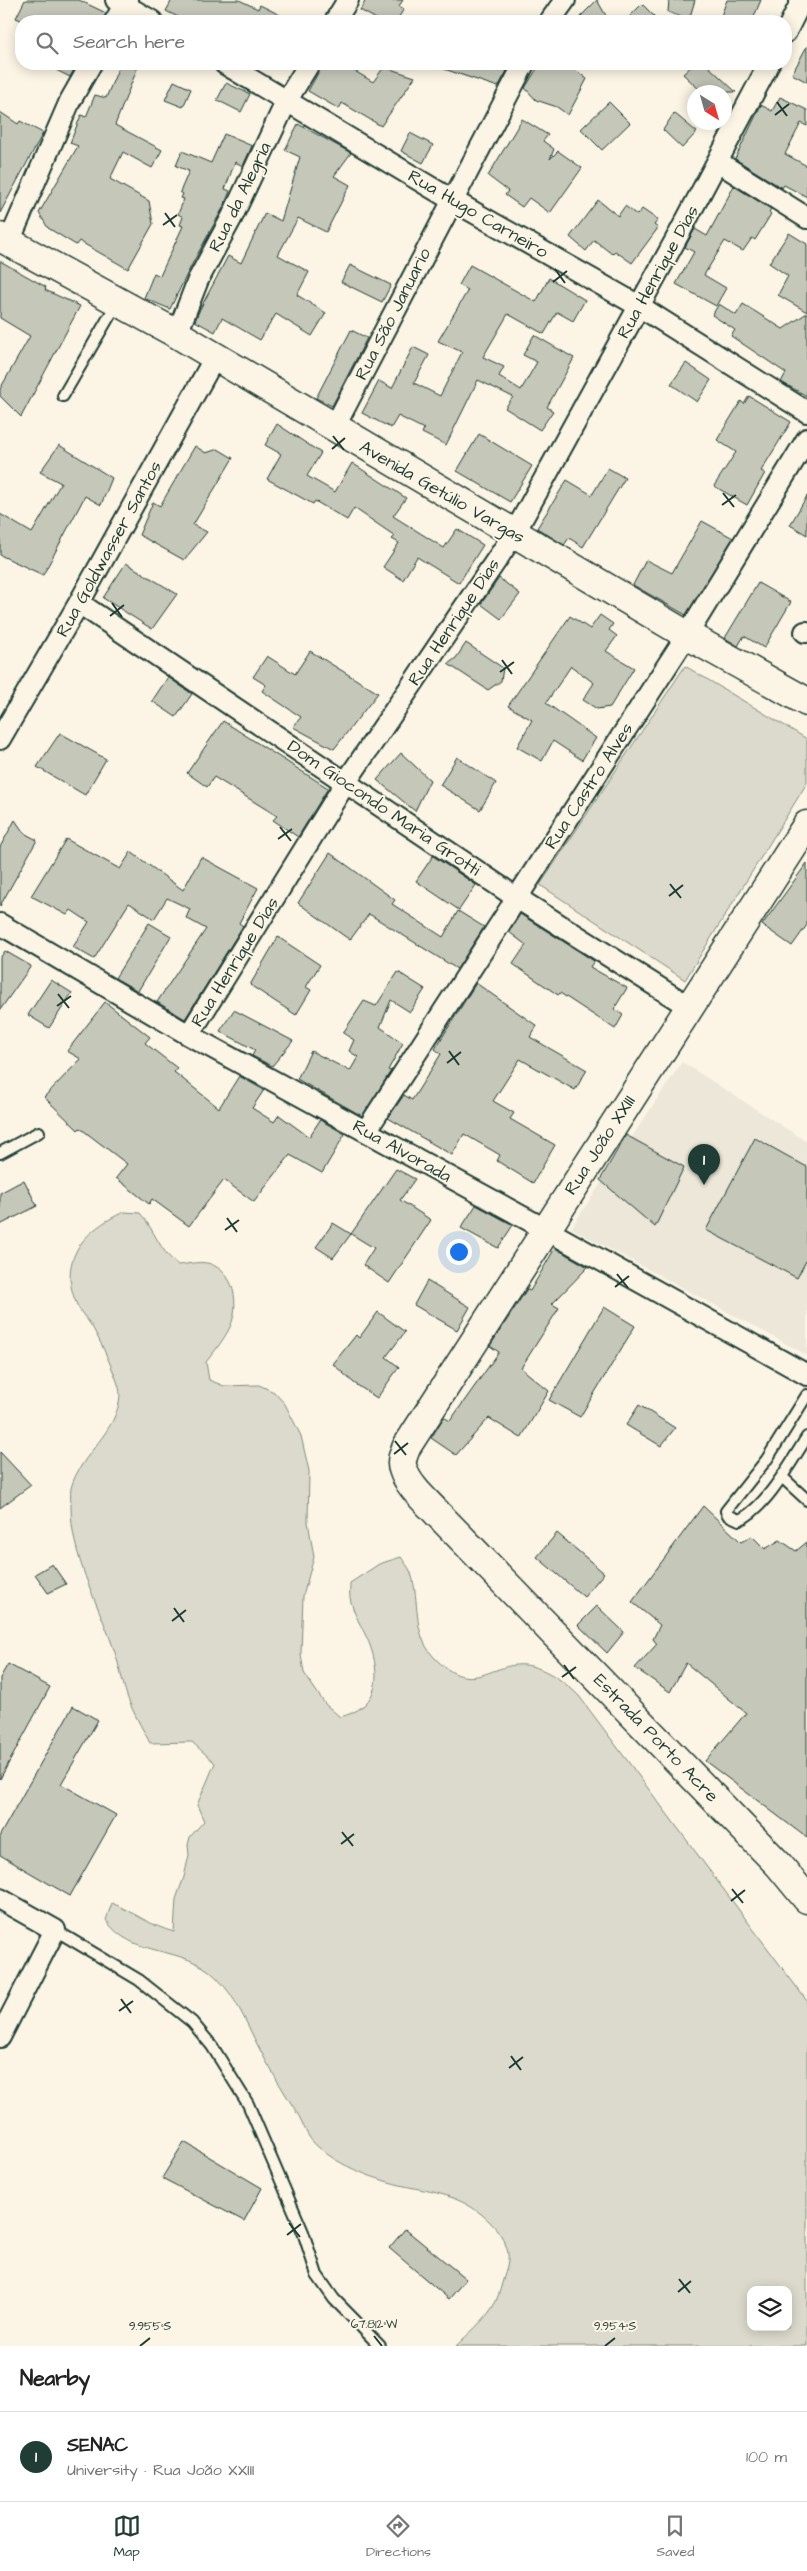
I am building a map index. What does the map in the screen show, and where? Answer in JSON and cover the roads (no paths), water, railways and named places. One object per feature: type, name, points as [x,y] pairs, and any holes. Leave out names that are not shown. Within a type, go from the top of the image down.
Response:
[{"type":"street","points":[[339,15],[348,0]]},
{"type":"street","points":[[554,15],[565,0]]},
{"type":"street","points":[[792,20],[802,0]]},
{"type":"street","points":[[121,7],[139,15]]},
{"type":"street","points":[[5,240],[70,101],[88,70]]},
{"type":"street","name":"Rua Hugo Carneiro","points":[[235,70],[452,200],[639,306],[807,412]]},
{"type":"street","name":"Rua da Alegria","points":[[177,334],[198,280],[232,217],[287,100],[305,70]]},
{"type":"street","name":"Rua São Januario","points":[[334,428],[521,70]]},
{"type":"street","name":"Rua Henrique Dias","points":[[189,1036],[346,782],[514,534],[718,162],[766,70]]},
{"type":"street","points":[[718,162],[807,218]]},
{"type":"street","name":"Avenida Getúlio Vargas","points":[[5,240],[117,303],[177,334],[514,534],[687,635],[807,702]]},
{"type":"street","name":"Rua Goldwasser Santos","points":[[0,739],[80,603],[215,357]]},
{"type":"street","name":"Rua Castro Alves","points":[[366,1131],[687,635],[807,439]]},
{"type":"street","name":"Dom Giocondo Maria Grotti","points":[[80,603],[517,898],[691,1008]]},
{"type":"street","name":"Rua João XXIII","points":[[402,1469],[402,1458],[407,1446],[545,1229],[691,1008],[807,825]]},
{"type":"street","name":"Rua Alvorada","points":[[0,924],[189,1036],[545,1229],[807,1375]]},
{"type":"street","name":"Estrada Porto Acre","points":[[402,1469],[432,1507],[778,1864],[807,1899]]},
{"type":"street","points":[[0,1899],[55,1930],[1,2034]]},
{"type":"lane","points":[[63,396],[117,303]]},
{"type":"lane","points":[[0,1153],[39,1132]]},
{"type":"lane","points":[[807,1395],[768,1459],[726,1510],[728,1515],[739,1520],[749,1515],[782,1477],[807,1437]]},
{"type":"lane","points":[[782,1477],[807,1500]]},
{"type":"lane","points":[[55,1930],[139,1980],[192,2022],[212,2046],[248,2104],[303,2232],[317,2275],[334,2299],[380,2346]]},
{"type":"place","name":"SENAC","points":[[704,1185]]}]
